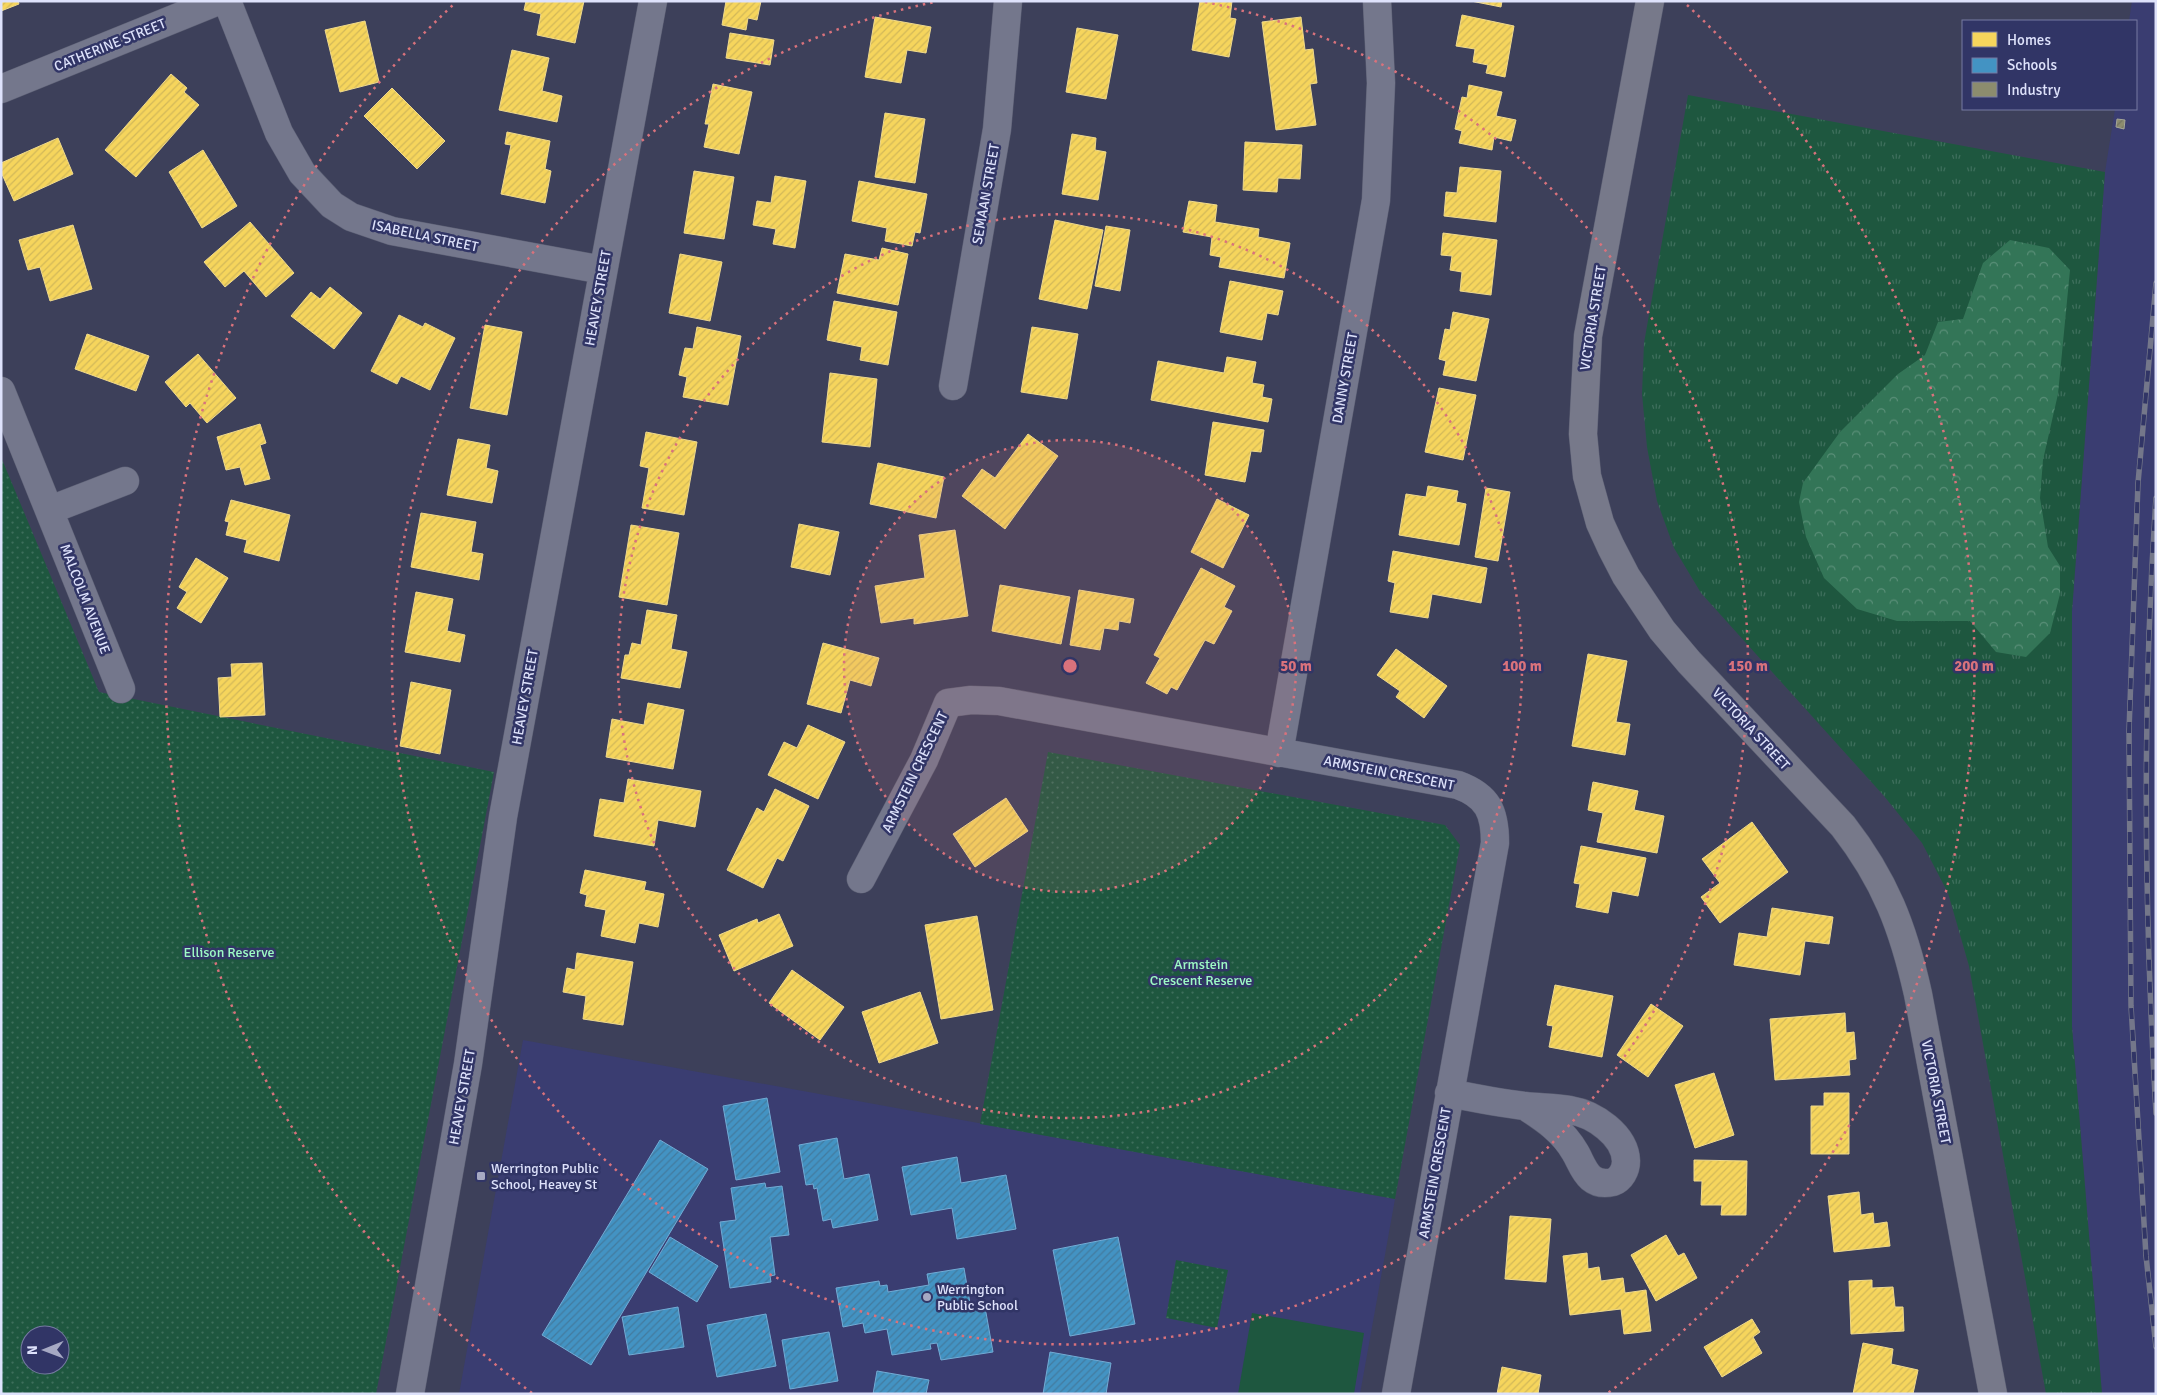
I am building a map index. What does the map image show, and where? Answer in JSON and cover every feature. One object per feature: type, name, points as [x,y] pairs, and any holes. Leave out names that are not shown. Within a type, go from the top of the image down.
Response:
[{"type":"street","name":"CATHERINE STREET","points":[[1,89],[218,1]]},
{"type":"street","name":"ISABELLA STREET","points":[[227,1],[286,147],[302,173],[332,205],[351,217],[392,231],[604,270]]},
{"type":"street","name":"HEAVEY STREET","points":[[410,1394],[468,1064],[503,817],[652,1]]},
{"type":"street","name":"SEMAAN STREET","points":[[953,386],[997,129],[1008,1]]},
{"type":"street","name":"DANNY STREET","points":[[1279,753],[1376,200],[1381,83],[1377,1]]},
{"type":"street","name":"VICTORIA STREET","points":[[1650,1],[1588,336],[1583,434],[1587,476],[1600,523],[1611,547],[1626,576],[1662,630],[1689,662],[1843,826],[1860,848],[1888,895],[1904,937],[1918,994],[1993,1394]]},
{"type":"street","name":"MALCOLM AVENUE","points":[[1,391],[120,689]]},
{"type":"street","points":[[50,510],[125,481]]},
{"type":"street","name":"ARMSTEIN CRESCENT","points":[[861,879],[924,760],[948,703],[971,700],[999,701],[1458,785],[1476,794],[1487,804],[1495,828],[1495,843],[1396,1394]]},
{"type":"street","points":[[1449,1093],[1525,1106]]},
{"type":"shaded area","points":[[2132,1],[2156,1],[2156,1394],[2102,1394],[2072,1027],[2072,611],[2105,172],[2115,110],[2137,110],[2137,20],[2129,20]]},
{"type":"shaded area","name":"Werrington Public School","points":[[523,1040],[1395,1199],[1360,1394],[459,1394]]},
{"type":"green space","points":[[1688,95],[2105,172],[2072,611],[2072,1027],[2102,1394],[2046,1394],[1969,966],[1948,893],[1922,843],[1884,796],[1701,593],[1674,548],[1657,501],[1647,447],[1642,394],[1644,343]]},
{"type":"green space","points":[[2010,240],[2049,248],[2070,270],[2058,394],[2043,460],[2040,498],[2048,547],[2060,566],[2060,594],[2050,633],[2026,657],[1996,652],[1970,621],[1897,621],[1857,609],[1824,578],[1806,537],[1799,502],[1803,483],[1840,432],[1898,374],[1925,355],[1938,322],[1963,319],[1983,263]]},
{"type":"green space","name":"Ellison Reserve","points":[[1,457],[99,692],[494,772],[376,1394],[1,1394]]},
{"type":"green space","name":"Armstein Crescent Reserve","points":[[1048,752],[1445,825],[1460,845],[1395,1199],[980,1124]]},
{"type":"green space","points":[[1176,1260],[1228,1270],[1217,1328],[1166,1318]]},
{"type":"green space","points":[[1252,1313],[1364,1333],[1354,1394],[1238,1394]]},
{"type":"building: Homes","points":[[1,1],[18,1],[19,4],[1,11]]},
{"type":"building: Homes","points":[[526,1],[584,1],[575,43],[537,35],[541,14],[524,10]]},
{"type":"building: Homes","points":[[726,1],[761,1],[757,20],[748,18],[746,30],[722,25]]},
{"type":"building: Homes","points":[[1200,1],[1232,1],[1230,18],[1236,19],[1229,57],[1192,50]]},
{"type":"building: Homes","points":[[1471,1],[1502,1],[1501,7]]},
{"type":"building: Homes","points":[[1462,15],[1514,26],[1505,77],[1486,73],[1488,65],[1473,62],[1475,49],[1456,46]]},
{"type":"building: Homes","points":[[875,17],[931,27],[926,53],[907,50],[901,83],[865,77]]},
{"type":"building: Homes","points":[[1301,17],[1305,50],[1313,49],[1317,83],[1310,84],[1316,125],[1276,130],[1262,22]]},
{"type":"building: Homes","points":[[365,21],[379,82],[340,92],[325,30]]},
{"type":"building: Homes","points":[[1077,28],[1118,35],[1106,99],[1066,92]]},
{"type":"building: Homes","points":[[730,33],[774,40],[770,65],[726,58]]},
{"type":"building: Homes","points":[[512,50],[549,58],[542,91],[562,96],[557,122],[499,110]]},
{"type":"building: Homes","points":[[171,74],[187,88],[184,92],[199,105],[136,177],[105,150]]},
{"type":"building: Homes","points":[[713,84],[752,92],[739,154],[704,147],[709,124],[705,124]]},
{"type":"building: Homes","points":[[1469,85],[1502,92],[1496,116],[1516,120],[1511,141],[1494,137],[1492,150],[1459,143],[1462,131],[1455,129],[1462,97],[1467,98]]},
{"type":"building: Homes","points":[[392,88],[445,141],[417,169],[364,116]]},
{"type":"building: Homes","points":[[885,113],[925,119],[915,183],[875,177]]},
{"type":"building: Homes","points":[[507,132],[550,141],[545,169],[551,171],[545,203],[501,194],[511,145],[505,144]]},
{"type":"building: Homes","points":[[1072,134],[1096,138],[1095,150],[1106,152],[1098,200],[1062,194]]},
{"type":"building: Homes","points":[[58,138],[73,174],[14,201],[1,172],[1,163]]},
{"type":"building: Homes","points":[[1245,142],[1302,145],[1300,179],[1278,178],[1277,192],[1243,190]]},
{"type":"building: Homes","points":[[203,150],[237,206],[202,228],[169,172]]},
{"type":"building: Homes","points":[[1460,167],[1501,171],[1496,222],[1444,216],[1446,192],[1457,193]]},
{"type":"building: Homes","points":[[694,171],[734,177],[724,239],[684,233]]},
{"type":"building: Homes","points":[[775,176],[806,181],[795,248],[773,244],[776,229],[753,225],[757,201],[771,203]]},
{"type":"building: Homes","points":[[859,181],[927,194],[920,233],[915,232],[912,246],[885,241],[887,228],[852,221]]},
{"type":"building: Homes","points":[[1189,201],[1217,205],[1215,222],[1259,229],[1258,237],[1290,243],[1284,278],[1219,267],[1221,257],[1210,255],[1212,237],[1183,232]]},
{"type":"building: Homes","points":[[1055,220],[1103,230],[1087,309],[1039,299]]},
{"type":"building: Homes","points":[[250,222],[294,273],[266,297],[244,271],[225,287],[204,262]]},
{"type":"building: Homes","points":[[73,225],[92,289],[50,301],[40,267],[28,270],[19,240]]},
{"type":"building: Homes","points":[[1106,226],[1130,230],[1120,291],[1095,286]]},
{"type":"building: Homes","points":[[1443,233],[1497,240],[1491,295],[1460,291],[1462,272],[1450,270],[1452,256],[1441,255]]},
{"type":"building: Homes","points":[[882,248],[908,254],[898,305],[837,293],[845,254],[879,260]]},
{"type":"building: Homes","points":[[680,254],[722,262],[710,321],[669,313]]},
{"type":"building: Homes","points":[[1230,281],[1283,291],[1278,315],[1267,313],[1262,340],[1220,332]]},
{"type":"building: Homes","points":[[330,287],[362,313],[334,349],[291,316],[311,292],[320,299]]},
{"type":"building: Homes","points":[[834,301],[897,312],[888,365],[860,360],[862,347],[827,340]]},
{"type":"building: Homes","points":[[1453,312],[1489,319],[1476,381],[1443,375],[1446,361],[1439,359],[1445,329],[1450,330]]},
{"type":"building: Homes","points":[[399,315],[423,327],[425,323],[455,338],[430,390],[401,376],[397,384],[371,371]]},
{"type":"building: Homes","points":[[485,325],[522,332],[507,415],[470,408]]},
{"type":"building: Homes","points":[[697,327],[741,336],[728,405],[683,397],[687,377],[679,375],[685,348],[693,349]]},
{"type":"building: Homes","points":[[1032,327],[1078,334],[1067,399],[1021,392]]},
{"type":"building: Homes","points":[[87,334],[149,356],[136,391],[75,369]]},
{"type":"building: Homes","points":[[198,354],[236,398],[207,423],[190,403],[186,407],[165,382]]},
{"type":"building: Homes","points":[[1227,357],[1256,362],[1252,383],[1264,385],[1262,397],[1272,399],[1268,422],[1151,400],[1158,361],[1224,373]]},
{"type":"building: Homes","points":[[830,373],[877,379],[870,447],[822,442]]},
{"type":"building: Homes","points":[[1439,388],[1476,395],[1463,460],[1425,452]]},
{"type":"building: Homes","points":[[1213,422],[1264,430],[1261,452],[1251,451],[1245,482],[1205,475]]},
{"type":"building: Homes","points":[[260,424],[266,443],[260,445],[270,479],[245,485],[240,467],[226,470],[217,437]]},
{"type":"building: Homes","points":[[646,432],[697,442],[684,515],[642,508],[649,468],[640,466]]},
{"type":"building: Homes","points":[[1028,434],[1058,456],[1005,529],[962,496],[982,469],[995,478]]},
{"type":"building: Homes","points":[[458,439],[490,445],[486,468],[498,471],[492,503],[447,495]]},
{"type":"building: Homes","points":[[878,463],[944,477],[936,518],[870,504]]},
{"type":"building: Homes","points":[[1428,486],[1458,491],[1456,502],[1466,504],[1459,545],[1399,535],[1406,494],[1426,497]]},
{"type":"building: Homes","points":[[1486,488],[1510,492],[1498,561],[1475,557]]},
{"type":"building: Homes","points":[[1217,499],[1249,515],[1223,568],[1191,552]]},
{"type":"building: Homes","points":[[231,500],[290,515],[279,561],[244,552],[247,540],[226,535],[229,522],[225,521]]},
{"type":"building: Homes","points":[[421,513],[476,522],[471,552],[483,554],[479,580],[411,567]]},
{"type":"building: Homes","points":[[799,524],[839,532],[830,575],[791,567]]},
{"type":"building: Homes","points":[[631,525],[679,533],[667,605],[619,597]]},
{"type":"building: Homes","points":[[955,530],[968,616],[914,624],[914,618],[881,623],[875,586],[925,578],[919,535]]},
{"type":"building: Homes","points":[[1393,551],[1487,568],[1481,603],[1432,594],[1428,618],[1390,612],[1395,583],[1388,581]]},
{"type":"building: Homes","points":[[196,558],[228,578],[201,623],[177,608],[187,592],[179,587]]},
{"type":"building: Homes","points":[[1201,568],[1235,586],[1224,607],[1232,611],[1214,644],[1205,640],[1177,690],[1171,687],[1167,694],[1146,683],[1160,658],[1154,655]]},
{"type":"building: Homes","points":[[1000,585],[1070,597],[1061,644],[992,631]]},
{"type":"building: Homes","points":[[1079,590],[1134,599],[1130,623],[1119,621],[1118,630],[1104,628],[1100,650],[1070,645]]},
{"type":"building: Homes","points":[[416,592],[453,599],[447,631],[465,635],[460,662],[405,652]]},
{"type":"building: Homes","points":[[647,610],[677,615],[671,649],[687,652],[680,688],[621,678],[625,655],[629,655],[632,643],[641,645]]},
{"type":"building: Homes","points":[[823,643],[879,658],[871,686],[850,680],[841,713],[807,704]]},
{"type":"building: Homes","points":[[1396,649],[1447,686],[1424,718],[1396,697],[1400,691],[1377,675]]},
{"type":"building: Homes","points":[[1588,654],[1627,661],[1616,722],[1630,724],[1625,755],[1572,746]]},
{"type":"building: Homes","points":[[262,663],[265,715],[220,717],[218,678],[232,677],[231,664]]},
{"type":"building: Homes","points":[[411,682],[451,690],[440,754],[400,746]]},
{"type":"building: Homes","points":[[648,703],[684,710],[673,769],[606,757],[612,719],[644,725]]},
{"type":"building: Homes","points":[[808,725],[845,742],[818,799],[768,775],[784,742],[797,748]]},
{"type":"building: Homes","points":[[628,779],[701,791],[695,827],[658,820],[654,846],[594,836],[600,799],[624,803]]},
{"type":"building: Homes","points":[[1593,782],[1638,791],[1634,810],[1664,816],[1657,853],[1597,842],[1603,813],[1588,810]]},
{"type":"building: Homes","points":[[775,789],[809,806],[783,861],[777,858],[763,888],[727,870],[757,808],[764,812]]},
{"type":"building: Homes","points":[[1006,798],[1028,831],[975,867],[953,834]]},
{"type":"building: Homes","points":[[1752,822],[1788,872],[1720,923],[1701,897],[1720,883],[1702,859]]},
{"type":"building: Homes","points":[[1581,846],[1646,858],[1638,896],[1612,891],[1608,913],[1576,907],[1580,884],[1574,883]]},
{"type":"building: Homes","points":[[585,870],[646,882],[644,890],[664,894],[658,927],[639,923],[635,943],[601,936],[606,910],[585,906],[587,895],[580,893]]},
{"type":"building: Homes","points":[[1772,908],[1833,917],[1829,944],[1805,941],[1800,975],[1734,965],[1739,933],[1767,937]]},
{"type":"building: Homes","points":[[779,914],[793,946],[734,971],[719,935],[757,919],[758,923]]},
{"type":"building: Homes","points":[[977,916],[993,1010],[941,1019],[925,925]]},
{"type":"building: Homes","points":[[577,953],[633,962],[623,1025],[583,1019],[586,996],[563,992],[567,968],[575,970]]},
{"type":"building: Homes","points":[[792,970],[844,1007],[820,1040],[769,1003]]},
{"type":"building: Homes","points":[[1555,985],[1613,996],[1602,1057],[1549,1047],[1553,1026],[1547,1025]]},
{"type":"building: Homes","points":[[920,992],[938,1043],[879,1063],[862,1012]]},
{"type":"building: Homes","points":[[1651,1004],[1683,1026],[1648,1077],[1617,1055]]},
{"type":"building: Homes","points":[[1845,1013],[1846,1033],[1854,1032],[1856,1059],[1849,1060],[1850,1075],[1775,1080],[1770,1019]]},
{"type":"building: Homes","points":[[1714,1073],[1734,1135],[1695,1148],[1675,1085]]},
{"type":"building: Homes","points":[[1824,1093],[1849,1093],[1849,1154],[1811,1154],[1811,1106],[1824,1106]]},
{"type":"building: Homes","points":[[1694,1160],[1747,1161],[1746,1215],[1721,1215],[1722,1205],[1701,1205],[1702,1181],[1694,1181]]},
{"type":"building: Homes","points":[[1859,1192],[1861,1215],[1873,1213],[1874,1224],[1887,1222],[1890,1246],[1834,1252],[1828,1196]]},
{"type":"building: Homes","points":[[1510,1216],[1551,1219],[1546,1282],[1505,1279]]},
{"type":"building: Homes","points":[[1666,1235],[1678,1256],[1684,1253],[1697,1278],[1656,1301],[1631,1255]]},
{"type":"building: Homes","points":[[1587,1253],[1588,1269],[1599,1267],[1601,1281],[1623,1278],[1625,1293],[1646,1290],[1651,1331],[1624,1334],[1621,1309],[1570,1315],[1563,1256]]},
{"type":"building: Homes","points":[[1872,1280],[1872,1288],[1893,1287],[1895,1307],[1903,1307],[1904,1331],[1851,1334],[1849,1281]]},
{"type":"building: Homes","points":[[1752,1319],[1760,1332],[1753,1337],[1762,1353],[1722,1377],[1704,1347]]},
{"type":"building: Homes","points":[[1863,1343],[1893,1349],[1891,1364],[1918,1370],[1913,1394],[1853,1394]]},
{"type":"building: Homes","points":[[1502,1367],[1541,1375],[1538,1394],[1497,1394]]},
{"type":"building: Schools","points":[[767,1098],[780,1172],[736,1180],[723,1106]]},
{"type":"building: Schools","points":[[837,1138],[844,1179],[869,1174],[878,1220],[833,1228],[831,1219],[823,1221],[817,1188],[814,1189],[813,1184],[806,1185],[799,1145]]},
{"type":"building: Schools","points":[[660,1140],[708,1169],[591,1365],[542,1335]]},
{"type":"building: Schools","points":[[957,1157],[961,1183],[1006,1175],[1016,1229],[957,1239],[952,1208],[911,1215],[902,1167]]},
{"type":"building: Schools","points":[[765,1183],[766,1188],[782,1186],[789,1235],[770,1237],[775,1275],[770,1276],[771,1282],[730,1288],[720,1222],[736,1220],[731,1188]]},
{"type":"building: Schools","points":[[670,1237],[718,1266],[697,1302],[649,1272]]},
{"type":"building: Schools","points":[[1118,1237],[1135,1324],[1070,1336],[1053,1250]]},
{"type":"building: Schools","points":[[964,1268],[971,1309],[985,1307],[993,1352],[941,1360],[937,1343],[930,1344],[931,1349],[892,1355],[887,1329],[865,1333],[863,1323],[843,1327],[836,1288],[879,1281],[880,1286],[887,1285],[888,1292],[929,1285],[927,1274]]},
{"type":"building: Schools","points":[[678,1307],[684,1347],[629,1355],[622,1317]]},
{"type":"building: Schools","points":[[766,1314],[776,1366],[717,1377],[707,1325]]},
{"type":"building: Schools","points":[[829,1332],[838,1381],[790,1389],[782,1340]]},
{"type":"building: Schools","points":[[1050,1352],[1111,1363],[1106,1394],[1043,1394]]},
{"type":"building: Schools","points":[[877,1371],[929,1380],[926,1394],[873,1394]]},
{"type":"building: Industry","points":[[2117,119],[2125,120],[2124,129],[2116,127]]},
{"type":"railway","points":[[2156,283],[2138,483],[2129,731],[2131,1006],[2146,1256],[2156,1347]]},
{"type":"railway","points":[[2156,498],[2148,651],[2146,805],[2149,959],[2156,1113]]},
{"type":"place","name":"Werrington Public School, Heavey St","points":[[481,1176]]},
{"type":"place","name":"Werrington Public School","points":[[927,1297]]}]
